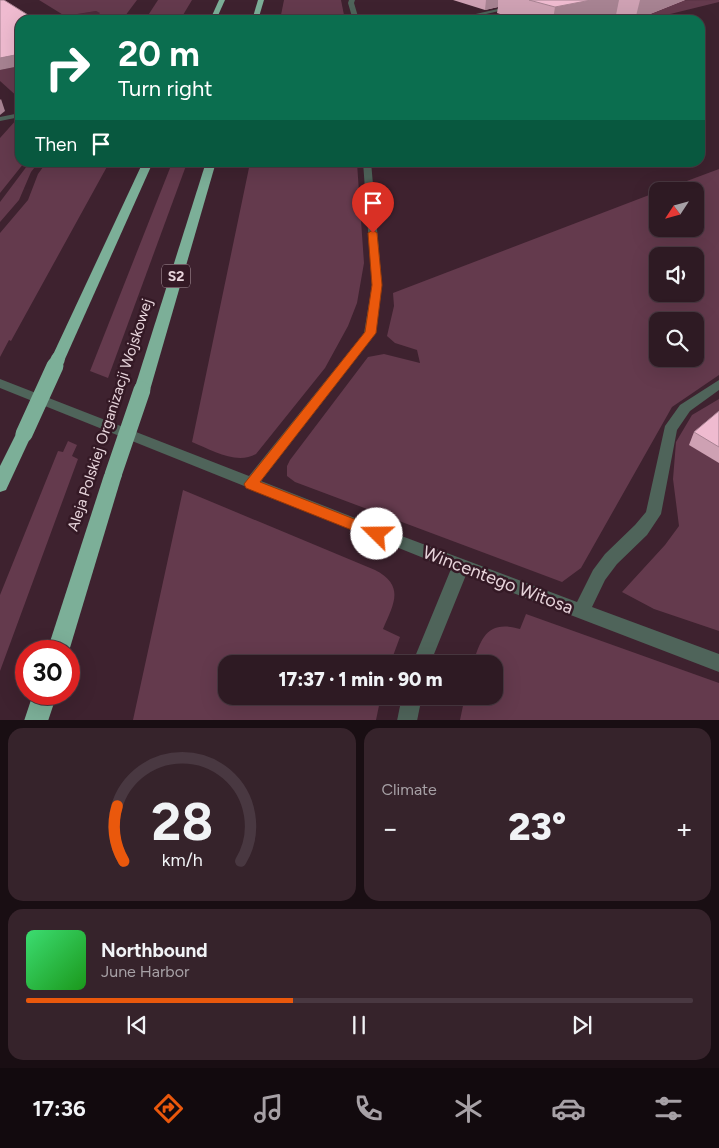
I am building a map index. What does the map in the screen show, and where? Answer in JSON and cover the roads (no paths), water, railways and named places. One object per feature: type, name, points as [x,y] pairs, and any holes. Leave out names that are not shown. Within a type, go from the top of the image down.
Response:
[{"type":"highway","points":[[215,15],[222,0]]},
{"type":"highway","points":[[256,15],[261,0]]},
{"type":"highway","points":[[0,485],[146,167]]},
{"type":"highway","name":"Aleja Polskiej Organizacji Wojskowej","points":[[61,640],[113,475],[142,390],[209,167]]},
{"type":"highway","points":[[36,720],[41,705]]},
{"type":"street","points":[[352,0],[355,15]]},
{"type":"street","points":[[475,15],[544,0]]},
{"type":"street","points":[[0,119],[15,116]]},
{"type":"street","points":[[251,484],[370,333],[377,285],[367,167]]},
{"type":"street","name":"Wincentego Witosa","points":[[0,383],[460,566],[719,663]]},
{"type":"street","points":[[581,612],[599,575],[611,559],[641,530],[653,514],[670,429],[686,408],[719,384]]},
{"type":"street","points":[[424,655],[460,566]]},
{"type":"street","points":[[407,720],[410,705]]}]
